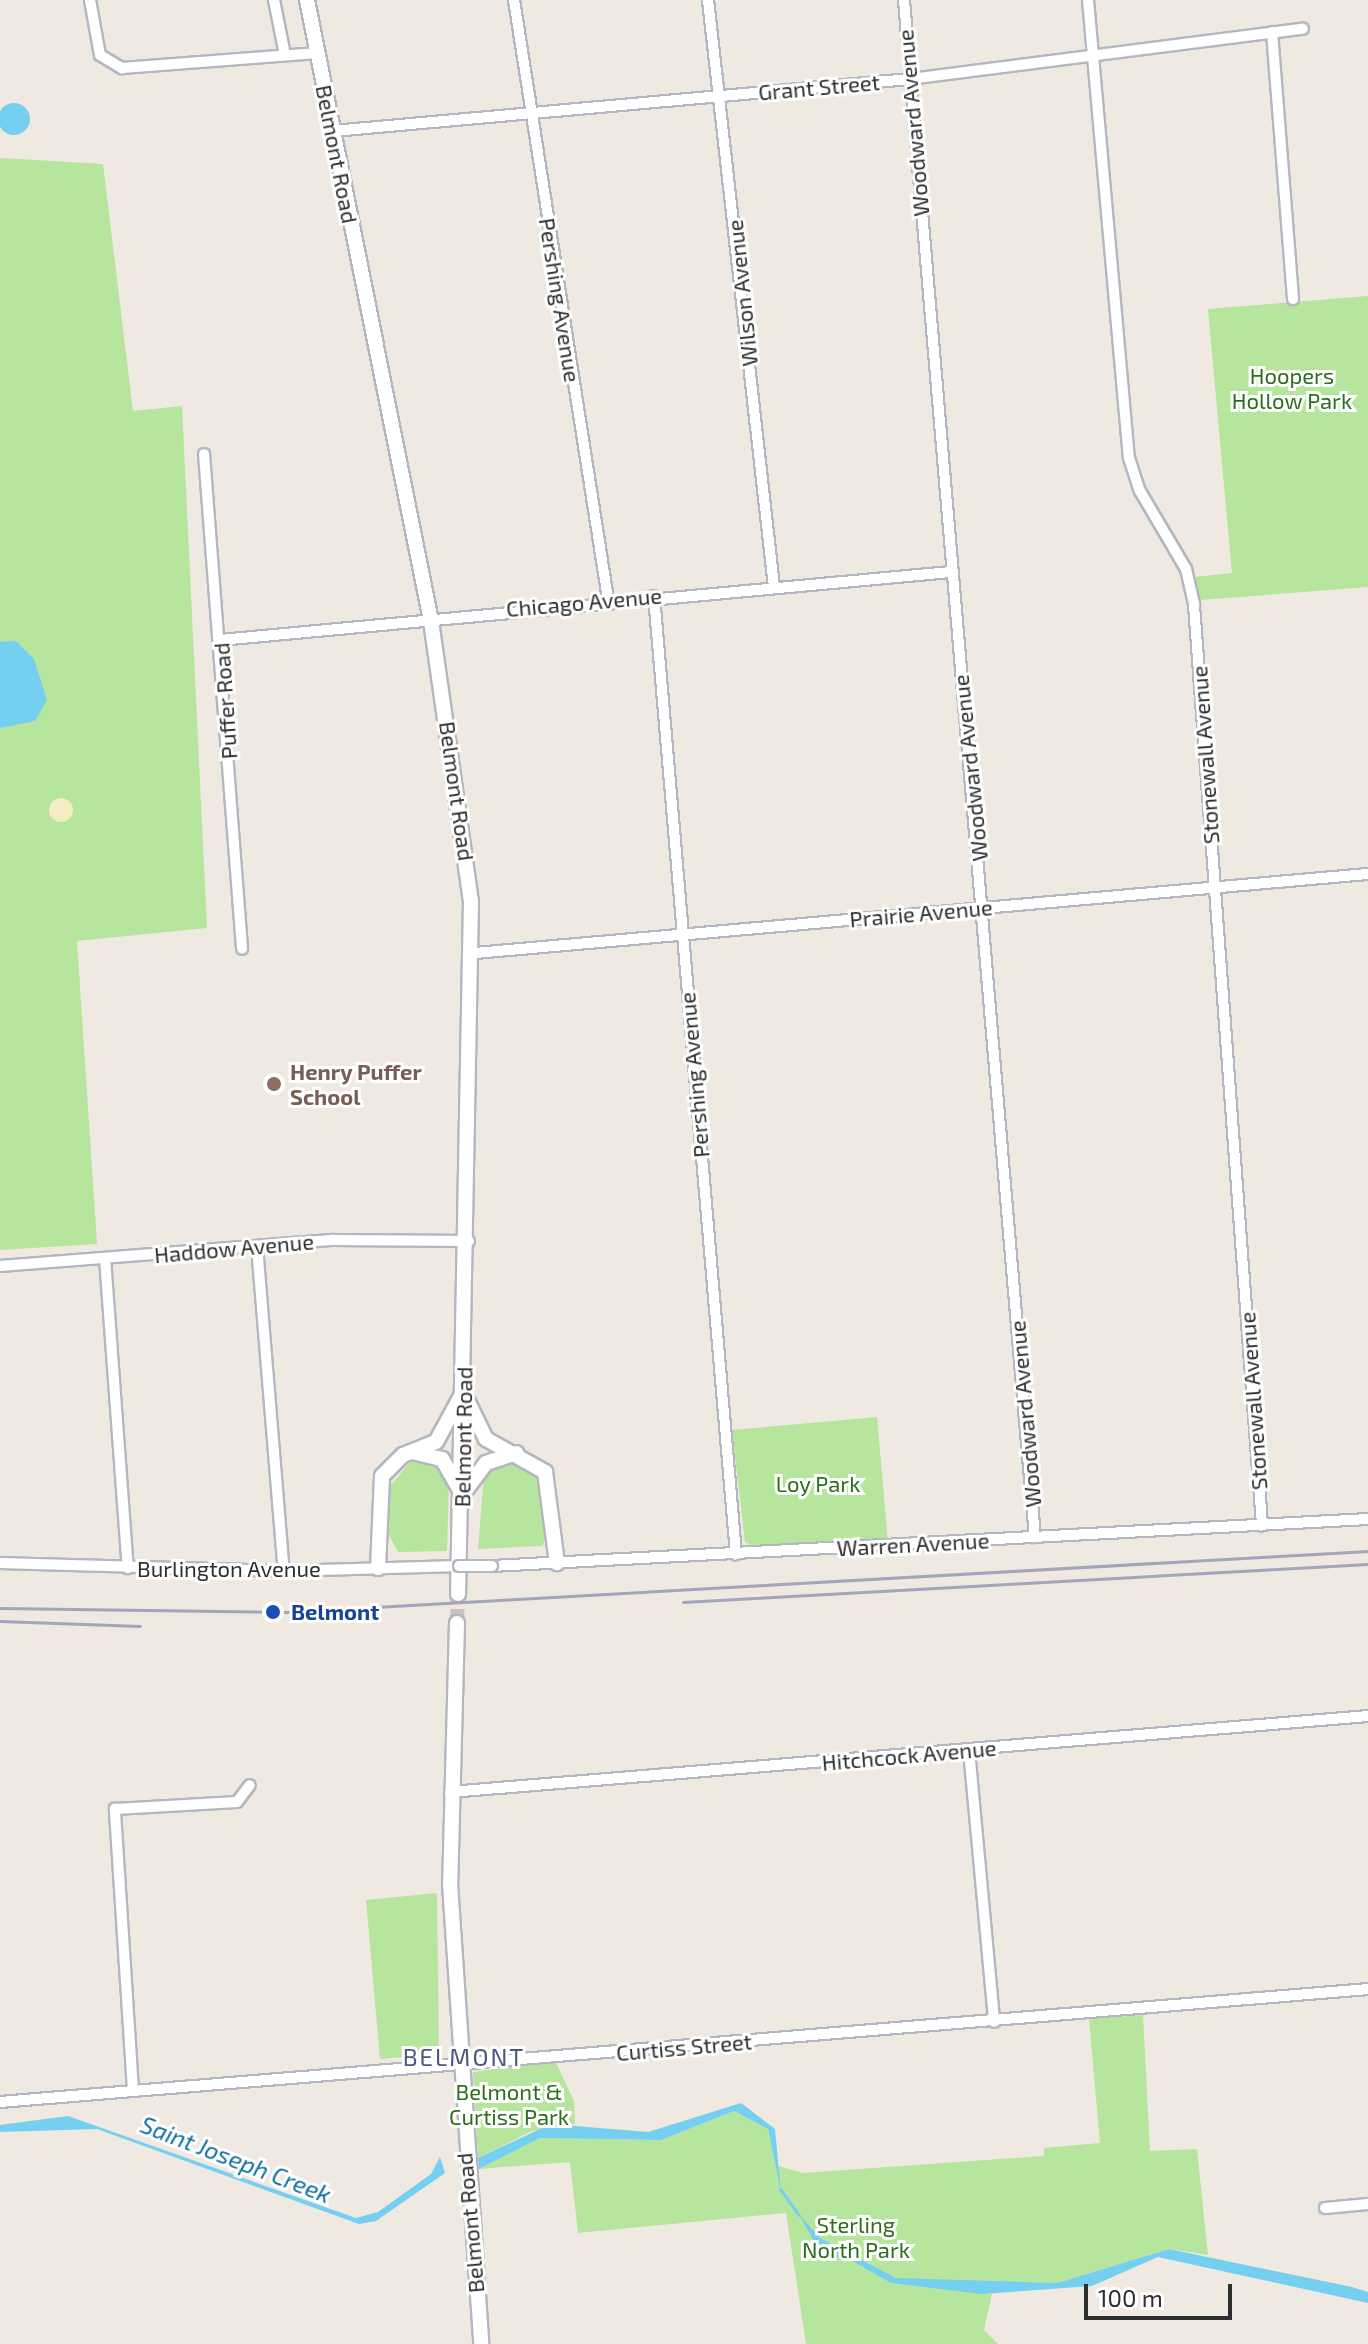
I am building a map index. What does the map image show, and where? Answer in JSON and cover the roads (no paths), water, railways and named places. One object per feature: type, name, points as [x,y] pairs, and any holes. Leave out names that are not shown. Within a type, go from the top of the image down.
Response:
[{"type":"main road","name":"Belmont Road","points":[[307,0],[431,621],[475,953],[458,1594]]},
{"type":"main road","points":[[464,1389],[481,1433],[535,1461],[552,1487],[557,1563]]},
{"type":"main road","points":[[378,1568],[379,1484],[390,1465],[444,1434],[464,1389]]},
{"type":"main road","points":[[411,1453],[442,1459],[462,1495],[486,1463],[517,1453]]},
{"type":"main road","name":"Belmont Road","points":[[457,1623],[450,1792],[459,2065],[481,2344]]},
{"type":"street","points":[[90,0],[100,55],[122,68],[317,53]]},
{"type":"street","points":[[274,0],[285,55]]},
{"type":"street","name":"Pershing Avenue","points":[[514,0],[608,599]]},
{"type":"street","name":"Wilson Avenue","points":[[708,0],[774,587]]},
{"type":"street","name":"Woodward Avenue","points":[[904,0],[950,572],[985,907],[1035,1537]]},
{"type":"street","name":"Stonewall Avenue","points":[[1088,0],[1127,447],[1140,491],[1191,586],[1262,1525]]},
{"type":"street","name":"Grant Street","points":[[333,131],[530,110],[910,79],[1093,53],[1303,29]]},
{"type":"street","points":[[1272,32],[1293,299]]},
{"type":"street","name":"Puffer Road","points":[[204,454],[242,949]]},
{"type":"street","name":"Chicago Avenue","points":[[220,640],[431,621],[608,599],[950,572]]},
{"type":"street","name":"Pershing Avenue","points":[[654,596],[736,1554]]},
{"type":"street","name":"Prairie Avenue","points":[[475,953],[1368,874]]},
{"type":"street","name":"Haddow Avenue","points":[[0,1266],[257,1246],[469,1241]]},
{"type":"street","points":[[257,1246],[284,1571]]},
{"type":"street","points":[[105,1258],[128,1568]]},
{"type":"street","name":"Warren Avenue","points":[[459,1566],[1368,1519]]},
{"type":"street","name":"Burlington Avenue","points":[[0,1563],[284,1571],[459,1566]]},
{"type":"street","name":"Hitchcock Avenue","points":[[450,1792],[1368,1716]]},
{"type":"street","points":[[969,1750],[994,2022]]},
{"type":"street","points":[[133,2090],[115,1809],[237,1802],[250,1785]]},
{"type":"street","name":"Curtiss Street","points":[[0,2102],[1368,1989]]},
{"type":"street","points":[[1325,2208],[1368,2204]]},
{"type":"water","points":[[14,103],[25,108],[30,119],[25,130],[14,135],[3,130],[-2,119],[3,108]]},
{"type":"water","points":[[16,641],[34,659],[47,700],[35,721],[0,728],[0,642]]},
{"type":"water","points":[[741,2103],[775,2129],[781,2192],[768,2129],[734,2111],[661,2140],[540,2138],[479,2169],[478,2158],[551,2124],[648,2132]]},
{"type":"water","points":[[68,2116],[356,2218],[378,2212],[431,2174],[440,2157],[445,2173],[376,2221],[359,2224],[97,2129],[0,2132],[0,2125]]},
{"type":"water","points":[[799,2214],[820,2238],[896,2278],[1057,2283],[1169,2249],[1352,2287],[1368,2292],[1368,2303],[1158,2257],[1092,2286],[982,2294],[891,2283],[844,2256],[824,2260]]},
{"type":"waterway","name":"Saint Joseph Creek","points":[[780,2189],[799,2215]]},
{"type":"tunnel","points":[[457,1623],[458,1594]]},
{"type":"railway","points":[[0,1608],[286,1612],[1368,1551]]},
{"type":"railway","points":[[683,1602],[1368,1564]]},
{"type":"railway","points":[[0,1621],[140,1626]]},
{"type":"place","name":"Henry Puffer School","points":[[274,1084]]},
{"type":"place","name":"Belmont","points":[[273,1612]]},
{"type":"district","name":"BELMONT","points":[[464,2057]]},
{"type":"park label","name":"Hoopers Hollow Park","points":[[1292,388]]},
{"type":"park label","name":"Loy Park","points":[[818,1484]]},
{"type":"park label","name":"Belmont & Curtiss Park","points":[[509,2104]]},
{"type":"park label","name":"Sterling North Park","points":[[856,2236]]}]
